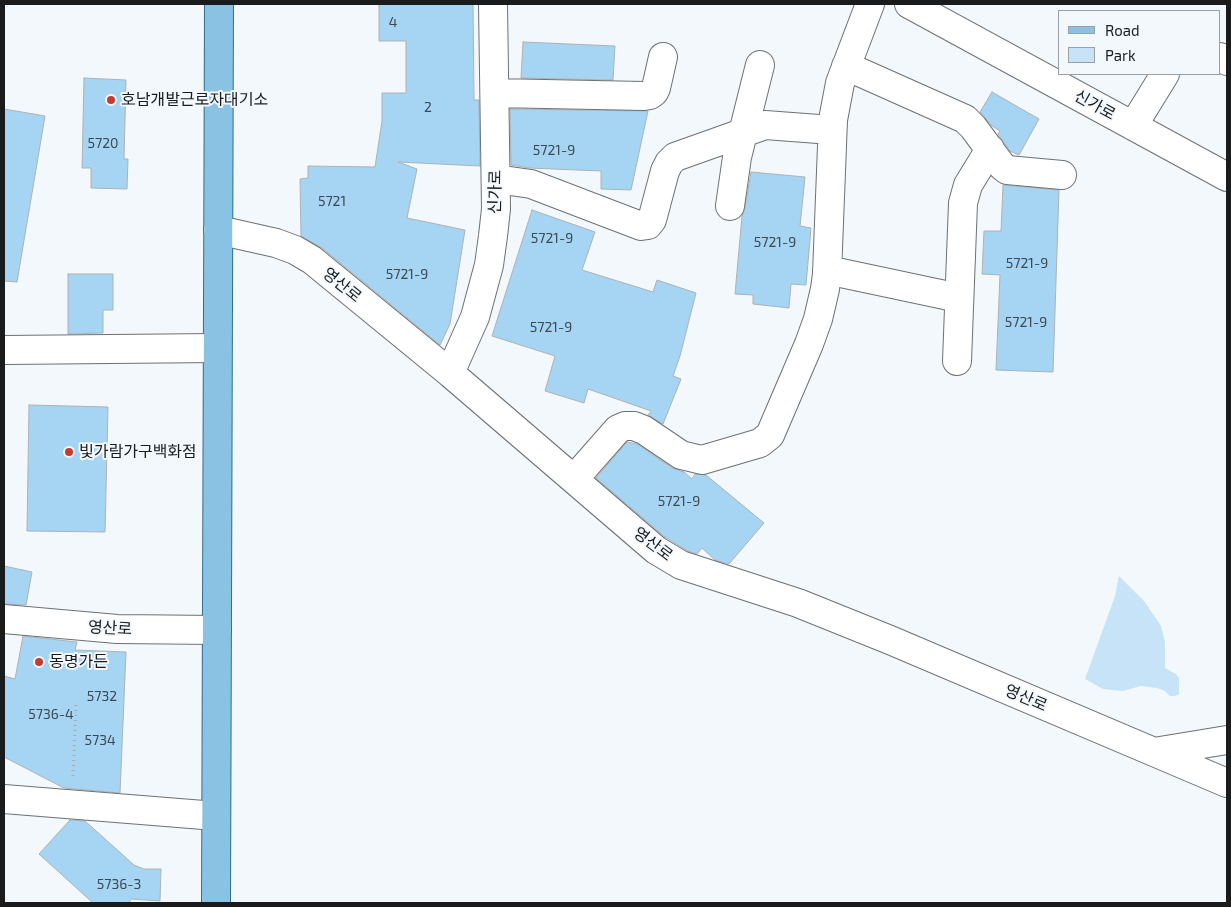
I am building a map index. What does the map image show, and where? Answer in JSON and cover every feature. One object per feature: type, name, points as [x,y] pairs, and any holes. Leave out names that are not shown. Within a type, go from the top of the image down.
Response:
[{"type":"main road","points":[[216,903],[219,4]]},
{"type":"street","name":"신가로","points":[[450,374],[471,327],[483,291],[493,236],[496,209],[496,179],[493,4]]},
{"type":"street","points":[[574,480],[618,429],[625,426],[634,426],[644,430],[681,454],[702,460],[760,443],[770,435],[809,344],[818,319],[825,289],[832,130],[836,102],[846,66],[870,4]]},
{"type":"street","name":"신가로","points":[[909,4],[1227,177]]},
{"type":"street","points":[[495,93],[650,95],[656,88],[663,57]]},
{"type":"street","points":[[730,206],[734,171],[760,66]]},
{"type":"street","points":[[846,66],[961,117],[973,127],[1007,170],[1062,175]]},
{"type":"street","points":[[1133,126],[1164,75]]},
{"type":"street","points":[[496,179],[531,184],[633,225],[648,225],[652,220],[665,172],[669,163],[675,157],[765,125],[832,130]]},
{"type":"street","points":[[957,361],[963,203],[968,185],[990,150]]},
{"type":"street","name":"영산로","points":[[218,230],[276,243],[295,250],[312,260],[450,374],[656,550],[681,565],[807,607],[1227,783]]},
{"type":"street","points":[[827,270],[959,298]]},
{"type":"street","points":[[4,350],[217,348]]},
{"type":"street","name":"영산로","points":[[4,619],[117,629],[217,630]]},
{"type":"street","points":[[1154,752],[1227,740]]},
{"type":"street","points":[[4,799],[216,816]]},
{"type":"path","points":[[72,804],[76,704]]},
{"type":"green space","points":[[1119,576],[1144,601],[1161,626],[1165,642],[1165,668],[1176,674],[1179,678],[1179,694],[1175,696],[1170,696],[1165,691],[1157,688],[1141,686],[1123,691],[1103,689],[1085,679],[1115,596]]},
{"type":"building","points":[[379,4],[473,4],[474,100],[479,100],[480,166],[398,162],[417,169],[407,218],[465,230],[450,324],[440,345],[322,248],[301,236],[300,179],[308,178],[308,166],[375,167],[382,121],[382,93],[406,93],[406,41],[379,41]]},
{"type":"building","points":[[523,42],[615,46],[613,80],[521,78]]},
{"type":"building","points":[[84,78],[126,80],[124,159],[128,159],[127,189],[91,188],[91,168],[82,168]]},
{"type":"building","points":[[992,92],[1039,119],[1019,155],[1010,151],[998,134],[1000,131],[992,126],[980,112]]},
{"type":"building","points":[[4,109],[45,116],[17,282],[4,281]]},
{"type":"building","points":[[510,109],[648,111],[631,190],[601,189],[601,171],[529,168],[511,165]]},
{"type":"building","points":[[751,172],[805,177],[800,226],[811,228],[806,285],[791,284],[789,308],[753,304],[753,295],[735,294],[742,216]]},
{"type":"building","points":[[1003,185],[1059,190],[1053,372],[996,370],[1000,275],[982,274],[984,231],[1001,231]]},
{"type":"building","points":[[532,210],[595,232],[582,270],[653,292],[657,280],[696,293],[673,376],[681,379],[663,424],[648,415],[651,411],[588,389],[584,403],[545,391],[555,356],[492,336]]},
{"type":"building","points":[[68,274],[113,274],[113,310],[103,310],[103,333],[68,334]]},
{"type":"building","points":[[29,405],[108,407],[105,532],[27,531]]},
{"type":"building","points":[[627,442],[637,444],[672,468],[684,472],[692,479],[695,474],[706,475],[764,523],[729,564],[715,560],[702,548],[697,554],[688,551],[665,537],[596,478]]},
{"type":"building","points":[[4,566],[32,572],[26,605],[4,604]]},
{"type":"building","points":[[23,636],[77,642],[75,650],[126,652],[120,793],[64,788],[4,757],[4,676],[15,679]]},
{"type":"building","points":[[70,820],[85,821],[134,865],[144,869],[161,869],[160,901],[131,899],[129,903],[93,903],[39,854]]},
{"type":"place","name":"호남개발근로자대기소","points":[[111,100]]},
{"type":"place","name":"빛가람가구백화점","points":[[69,452]]},
{"type":"place","name":"동명가든","points":[[39,662]]}]
